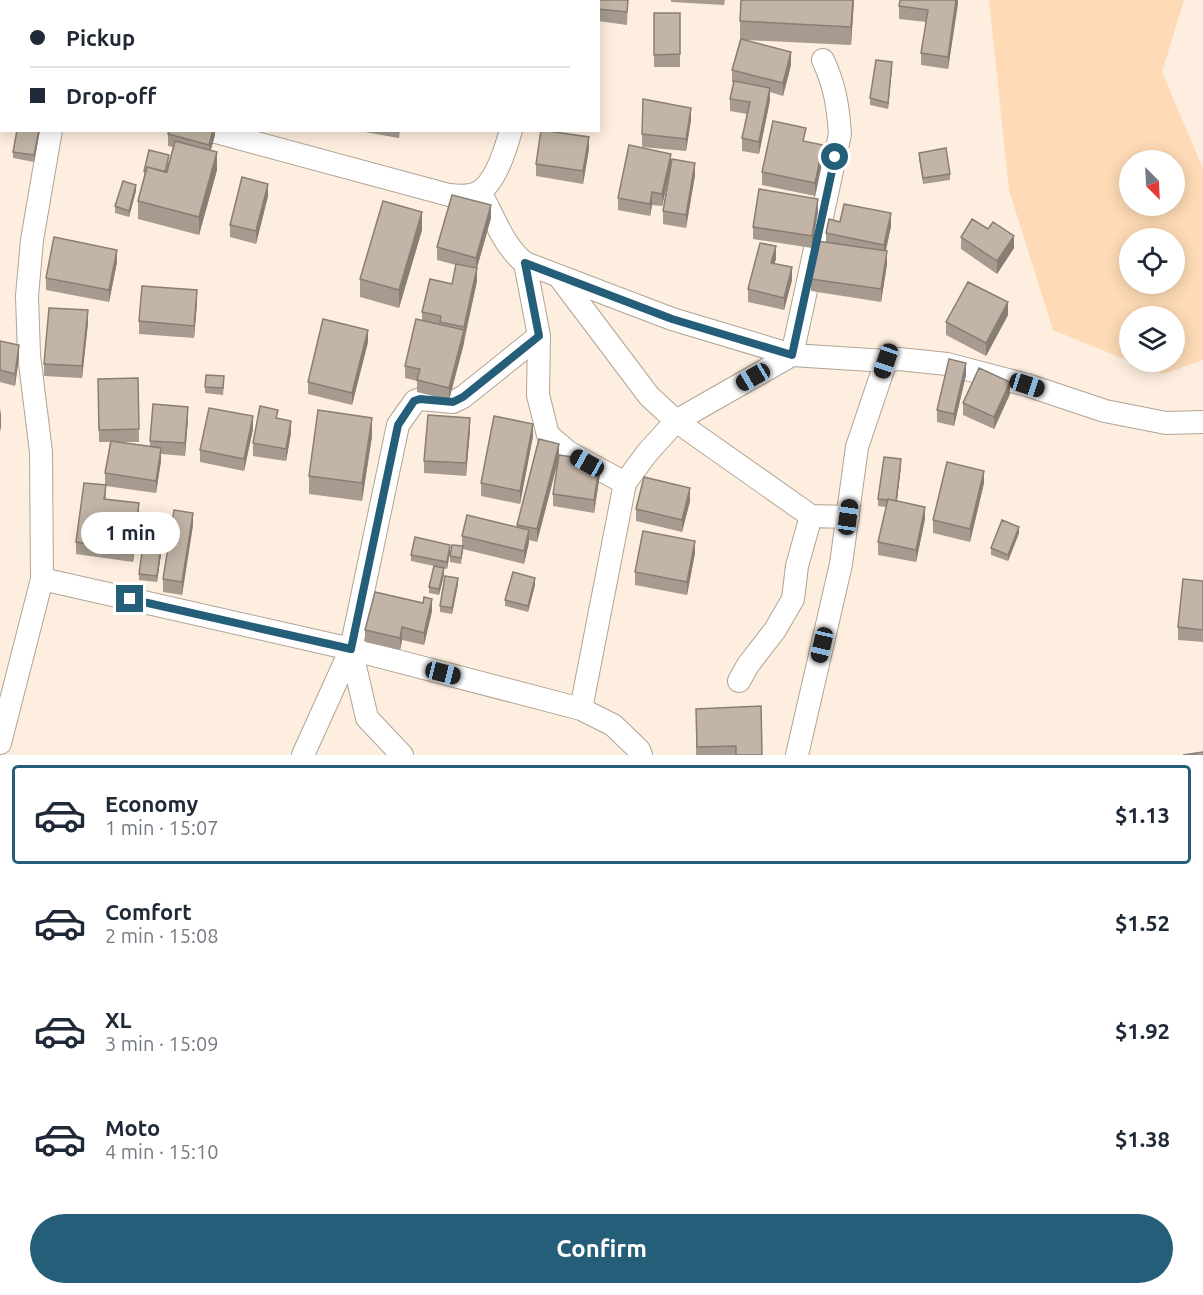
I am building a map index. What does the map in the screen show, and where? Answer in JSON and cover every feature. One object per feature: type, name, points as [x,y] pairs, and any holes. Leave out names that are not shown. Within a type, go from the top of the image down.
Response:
[{"type":"street","points":[[581,709],[625,483],[647,453],[676,421],[792,355],[840,134],[838,99],[823,60]]},
{"type":"street","points":[[0,743],[42,579],[40,452],[29,355],[27,296],[32,240],[51,132]]},
{"type":"street","points":[[215,132],[449,195],[466,196],[480,192],[498,168],[510,132]]},
{"type":"street","points":[[480,192],[508,245],[525,263],[672,319],[792,355],[886,361],[899,359],[946,364],[1027,385],[1105,411],[1167,423],[1203,422]]},
{"type":"street","points":[[525,263],[539,336],[538,395],[548,435],[568,452],[625,483]]},
{"type":"street","points":[[560,278],[649,396],[676,421],[811,516],[848,517]]},
{"type":"street","points":[[303,755],[351,649],[398,425],[414,401],[420,399],[453,402],[463,397],[539,336]]},
{"type":"street","points":[[797,755],[841,564],[857,447],[886,361]]},
{"type":"street","points":[[739,681],[748,665],[775,630],[793,599],[797,566],[811,516]]},
{"type":"street","points":[[42,579],[351,649],[581,709],[613,725],[639,750],[641,755]]},
{"type":"street","points":[[351,649],[367,718],[402,755]]},
{"type":"shaded area","points":[[989,0],[1184,0],[1162,72],[1203,169],[1203,360],[1185,366],[1185,306],[1119,306],[1119,357],[1053,330],[1009,190]]},
{"type":"building","points":[[600,0],[628,0],[627,12],[600,9]]},
{"type":"building","points":[[741,0],[853,0],[851,27],[740,21]]},
{"type":"building","points":[[900,0],[956,0],[948,57],[921,53],[928,10],[899,6]]},
{"type":"building","points":[[654,13],[680,13],[680,54],[654,55]]},
{"type":"building","points":[[741,39],[791,52],[783,83],[732,70]]},
{"type":"building","points":[[876,60],[892,62],[888,103],[870,98]]},
{"type":"building","points":[[734,81],[770,88],[759,142],[742,138],[750,102],[730,99]]},
{"type":"building","points":[[643,99],[691,108],[686,139],[642,134]]},
{"type":"building","points":[[773,121],[806,128],[803,141],[823,145],[815,183],[762,172]]},
{"type":"building","points":[[17,132],[39,132],[34,155],[13,152]]},
{"type":"building","points":[[168,132],[212,132],[209,145],[168,134]]},
{"type":"building","points":[[541,132],[589,137],[583,171],[536,164]]},
{"type":"building","points":[[175,141],[217,152],[199,217],[138,201],[147,167],[167,172]]},
{"type":"building","points":[[629,145],[671,154],[662,194],[652,192],[650,204],[618,198]]},
{"type":"building","points":[[946,148],[950,174],[923,178],[919,153]]},
{"type":"building","points":[[149,150],[169,155],[165,172],[147,167],[146,172],[144,171]]},
{"type":"building","points":[[672,159],[695,163],[686,215],[663,211]]},
{"type":"building","points":[[242,177],[268,184],[256,231],[230,225]]},
{"type":"building","points":[[123,181],[136,185],[129,211],[115,206]]},
{"type":"building","points":[[759,189],[818,199],[812,236],[753,227]]},
{"type":"building","points":[[452,195],[491,205],[476,258],[437,247]]},
{"type":"building","points":[[383,201],[422,212],[399,290],[360,279]]},
{"type":"building","points":[[844,204],[891,213],[884,245],[826,233],[829,219],[840,222]]},
{"type":"building","points":[[972,219],[988,229],[993,222],[1014,236],[997,261],[961,237]]},
{"type":"building","points":[[54,237],[117,250],[109,290],[46,278]]},
{"type":"building","points":[[817,241],[887,251],[881,289],[811,279]]},
{"type":"building","points":[[760,243],[776,246],[771,263],[792,267],[784,298],[748,289]]},
{"type":"building","points":[[456,264],[477,268],[464,327],[440,322],[441,316],[422,312],[430,279],[452,284]]},
{"type":"building","points":[[968,282],[1008,302],[986,343],[946,322]]},
{"type":"building","points":[[142,286],[197,290],[194,326],[139,321]]},
{"type":"building","points":[[49,308],[88,310],[82,366],[44,364]]},
{"type":"building","points":[[323,319],[368,330],[352,393],[308,382]]},
{"type":"building","points":[[416,319],[464,330],[449,388],[417,380],[420,369],[405,366]]},
{"type":"building","points":[[0,341],[19,345],[15,374],[0,370]]},
{"type":"building","points":[[949,359],[966,363],[954,414],[937,410]]},
{"type":"building","points":[[979,368],[1010,382],[994,417],[963,403]]},
{"type":"building","points":[[206,375],[224,376],[223,388],[205,387]]},
{"type":"building","points":[[138,378],[139,429],[99,430],[98,379]]},
{"type":"building","points":[[153,404],[188,407],[185,443],[150,441]]},
{"type":"building","points":[[260,406],[278,410],[276,418],[291,421],[286,449],[253,443]]},
{"type":"building","points":[[209,408],[253,416],[244,459],[200,450]]},
{"type":"building","points":[[318,410],[372,418],[362,483],[309,476]]},
{"type":"building","points":[[428,415],[470,418],[466,463],[424,461]]},
{"type":"building","points":[[494,416],[533,424],[520,491],[481,483]]},
{"type":"building","points":[[539,439],[559,444],[537,529],[517,525]]},
{"type":"building","points":[[111,441],[161,448],[156,481],[105,473]]},
{"type":"building","points":[[559,455],[600,461],[594,500],[553,494]]},
{"type":"building","points":[[884,457],[901,459],[896,501],[878,499]]},
{"type":"building","points":[[947,462],[984,471],[970,529],[933,520]]},
{"type":"building","points":[[644,477],[690,488],[682,520],[636,509]]},
{"type":"building","points":[[84,483],[106,485],[104,499],[139,503],[133,550],[76,542]]},
{"type":"building","points":[[888,499],[925,507],[916,550],[878,542]]},
{"type":"building","points":[[174,510],[193,513],[182,582],[163,579]]},
{"type":"building","points":[[467,515],[529,530],[524,551],[462,536]]},
{"type":"building","points":[[1002,520],[1019,527],[1008,555],[991,548]]},
{"type":"building","points":[[643,531],[695,541],[687,582],[635,572]]},
{"type":"building","points":[[415,537],[450,545],[447,562],[411,555]]},
{"type":"building","points":[[143,545],[161,547],[157,576],[139,574]]},
{"type":"building","points":[[452,545],[463,546],[461,558],[450,556]]},
{"type":"building","points":[[434,566],[444,568],[439,589],[429,587]]},
{"type":"building","points":[[513,572],[535,578],[528,606],[505,600]]},
{"type":"building","points":[[445,576],[458,578],[452,608],[440,606]]},
{"type":"building","points":[[1183,579],[1203,581],[1203,630],[1178,627]]},
{"type":"building","points":[[375,592],[423,603],[424,597],[432,599],[424,633],[402,627],[400,638],[365,630]]},
{"type":"building","points":[[761,706],[762,755],[736,755],[736,746],[697,747],[696,709]]},
{"type":"building","points":[[1203,752],[1203,755],[1183,755]]},
{"type":"route","points":[[130,599],[351,649],[398,425],[414,401],[420,399],[453,402],[463,397],[539,336],[525,263],[672,319],[792,355],[835,157]]}]
